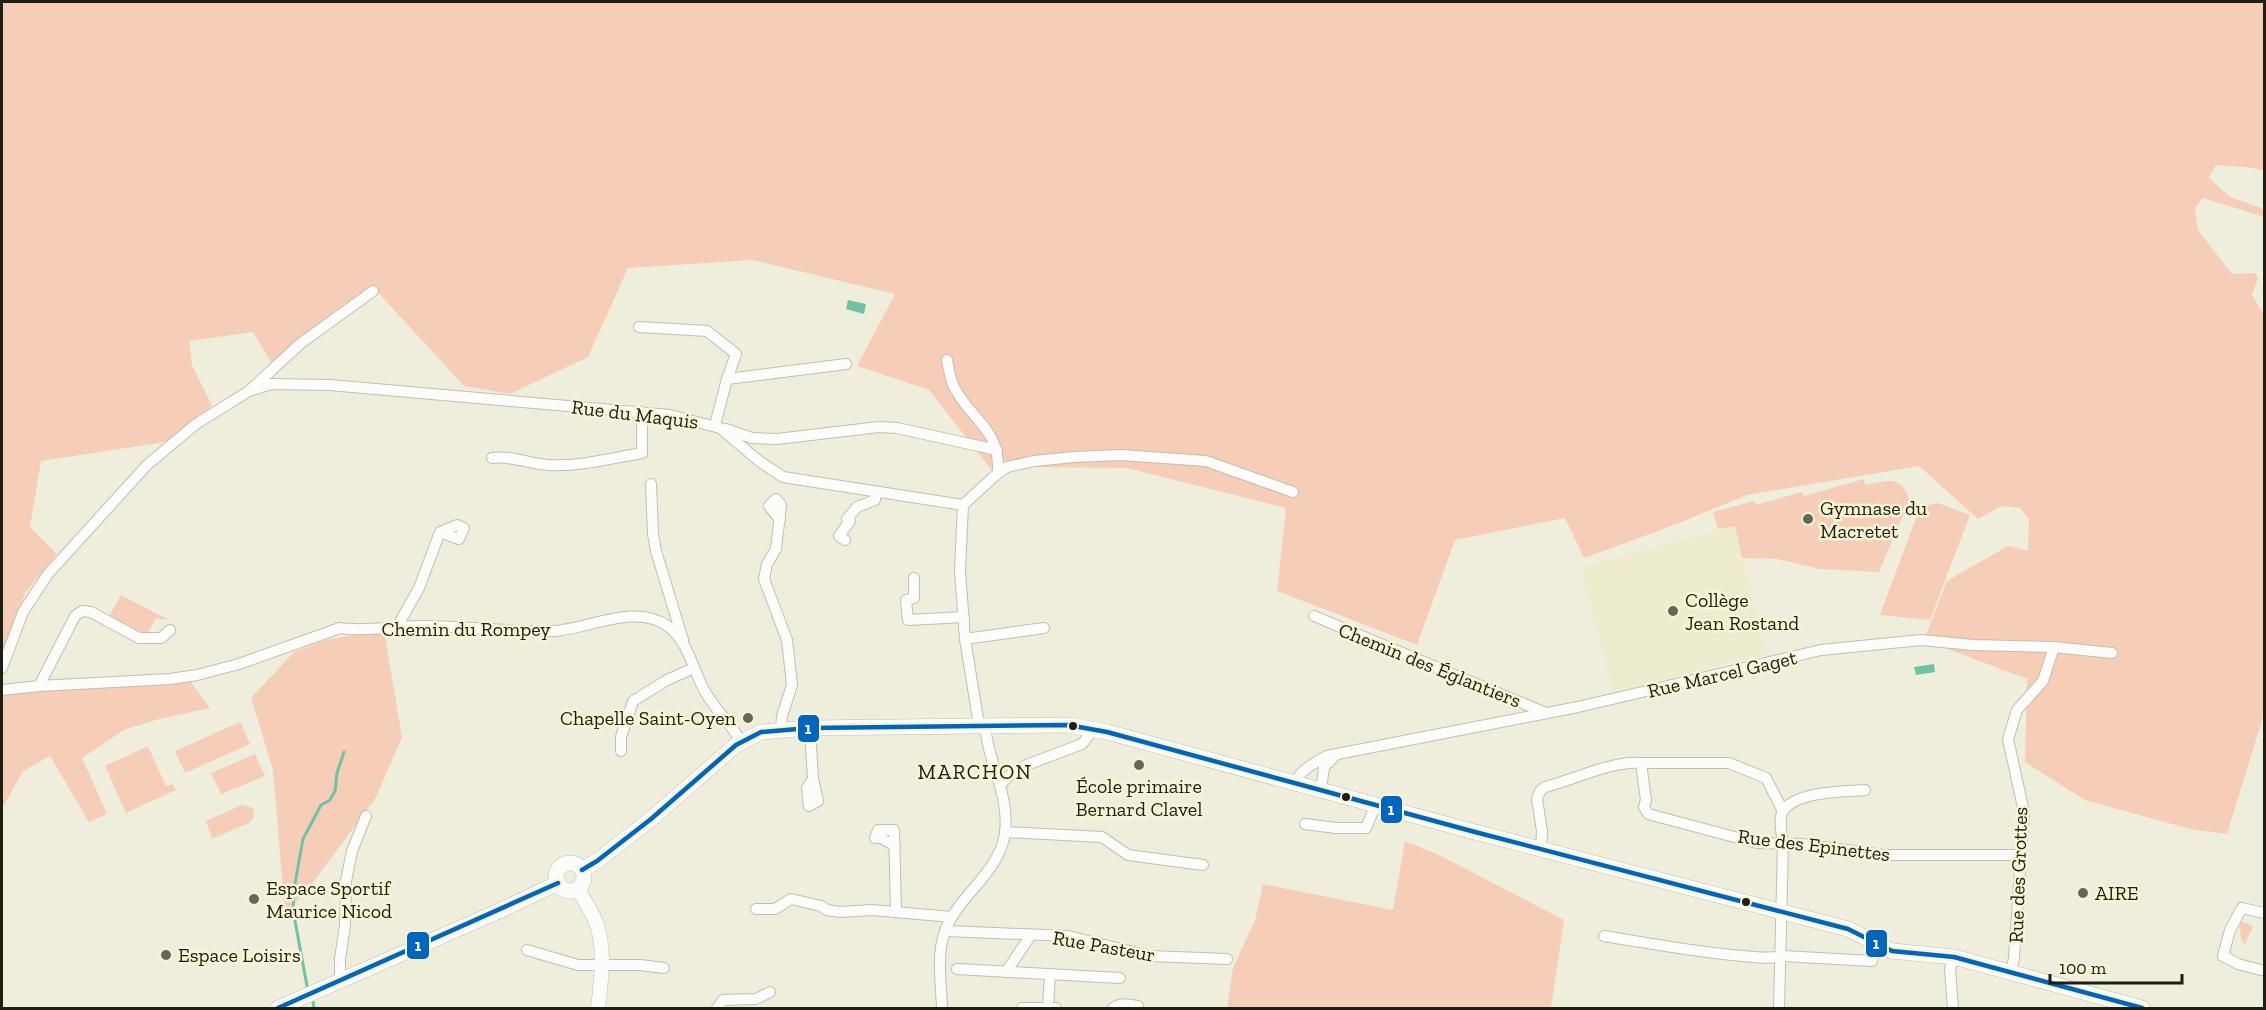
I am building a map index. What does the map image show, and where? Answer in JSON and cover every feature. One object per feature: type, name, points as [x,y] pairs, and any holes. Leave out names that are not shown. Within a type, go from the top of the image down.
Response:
[{"type":"main road","points":[[582,870],[643,826],[741,741],[761,732],[810,728],[1055,724],[1094,729],[1848,929],[1892,951],[1954,957],[2142,1008]]},
{"type":"main road","points":[[558,883],[558,870],[564,864],[572,863],[582,870]]},
{"type":"main road","points":[[558,883],[568,891],[577,888],[583,882],[582,870]]},
{"type":"main road","points":[[278,1008],[558,883]]},
{"type":"street","points":[[2,668],[23,612],[48,574],[147,465],[196,424],[249,391],[300,344],[373,291]]},
{"type":"street","points":[[639,327],[707,331],[736,354],[727,379],[718,426],[752,438],[777,439],[879,427],[897,428],[997,450]]},
{"type":"street","points":[[947,360],[952,384],[985,428],[997,450],[998,473]]},
{"type":"street","points":[[727,379],[846,364]]},
{"type":"street","name":"Rue du Maquis","points":[[249,391],[272,384],[321,385],[670,415],[718,426],[759,461],[783,477],[963,505]]},
{"type":"street","points":[[492,458],[501,456],[546,465],[568,465],[642,453],[642,412]]},
{"type":"street","points":[[942,1008],[941,946],[946,931],[952,917],[1000,854],[1005,832],[1001,784],[982,724],[965,639],[960,571],[963,505],[1007,467],[1034,461],[1121,455],[1206,461],[1293,492]]},
{"type":"street","points":[[651,484],[656,551],[686,649]]},
{"type":"street","points":[[845,540],[839,536],[850,521],[847,519],[857,507],[875,500],[876,492]]},
{"type":"street","points":[[780,520],[776,549],[767,564],[764,579],[786,640],[792,684],[782,716],[781,729]]},
{"type":"street","points":[[397,627],[419,588],[440,532]]},
{"type":"street","points":[[914,578],[914,598],[906,600],[908,620],[964,617]]},
{"type":"street","points":[[2,690],[39,686],[75,616],[82,611],[91,612],[139,638],[161,638],[170,630]]},
{"type":"street","name":"Chemin des Églantiers","points":[[1314,616],[1547,714]]},
{"type":"street","name":"Chemin du Rompey","points":[[39,686],[170,679],[197,675],[239,664],[340,628],[352,630],[418,626],[555,631],[601,620],[639,617],[659,621],[670,628],[686,649],[713,704],[741,741]]},
{"type":"street","points":[[965,639],[1044,628]]},
{"type":"street","name":"Rue Marcel Gaget","points":[[1294,782],[1299,774],[1314,763],[1336,755],[1547,714],[1821,650],[1921,640],[1973,645],[2054,647],[2112,653]]},
{"type":"street","name":"Rue des Grottes","points":[[2011,973],[2024,812],[2008,739],[2017,710],[2043,681],[2054,647]]},
{"type":"street","points":[[621,751],[621,737],[633,701],[667,680],[694,668]]},
{"type":"street","points":[[810,728],[813,779]]},
{"type":"street","points":[[1001,784],[1013,772],[1082,744],[1094,729]]},
{"type":"street","points":[[1322,789],[1324,766],[1336,755]]},
{"type":"street","name":"Rue des Epinettes","points":[[1641,763],[1646,800],[1644,807],[1648,814],[1757,843],[1801,844],[1884,855],[2021,855]]},
{"type":"street","points":[[1540,849],[1542,831],[1537,799],[1540,791],[1545,787],[1618,764],[1729,763],[1766,778],[1783,811]]},
{"type":"street","points":[[1779,1008],[1783,844],[1780,820],[1783,811],[1791,804],[1813,794],[1865,790]]},
{"type":"street","points":[[1305,824],[1336,828],[1366,828],[1376,804]]},
{"type":"street","points":[[340,980],[346,881],[352,851],[366,816]]},
{"type":"street","points":[[1005,832],[1102,837],[1128,855],[1203,865]]},
{"type":"street","points":[[895,846],[896,911]]},
{"type":"street","points":[[577,888],[597,924],[602,965],[598,1008]]},
{"type":"street","points":[[756,909],[775,909],[790,899],[840,912],[872,909],[952,917]]},
{"type":"street","points":[[2261,970],[2238,964],[2223,956],[2230,930],[2242,908],[2265,913]]},
{"type":"street","name":"Rue Pasteur","points":[[946,931],[1068,936],[1150,956],[1227,960]]},
{"type":"street","points":[[1006,972],[1031,935]]},
{"type":"street","points":[[1604,936],[1698,952],[1872,961]]},
{"type":"street","points":[[527,950],[578,965],[640,965],[664,968]]},
{"type":"street","points":[[1953,1008],[1950,969],[1954,957]]},
{"type":"street","points":[[957,969],[1120,978]]},
{"type":"street","points":[[1022,1008],[1052,1008],[1050,975]]},
{"type":"street","points":[[717,1008],[723,1000],[756,999],[770,992]]},
{"type":"street","points":[[1113,1008],[1124,1004],[1138,1005]]},
{"type":"shaded area","points":[[2,2],[2264,2],[2264,171],[2216,165],[2209,178],[2230,197],[2264,209],[2264,217],[2203,198],[2195,208],[2198,230],[2232,274],[2255,273],[2258,278],[2252,295],[2264,315],[2264,714],[2227,834],[2190,829],[2085,800],[2025,762],[2027,679],[1924,640],[1947,581],[2008,546],[2028,551],[2029,519],[2020,508],[2001,506],[1978,519],[1919,466],[1747,495],[1584,558],[1565,518],[1455,540],[1417,645],[1277,591],[1286,508],[1127,468],[1024,467],[997,477],[929,390],[857,366],[895,294],[753,260],[628,268],[588,357],[510,394],[464,386],[371,285],[348,306],[271,362],[253,332],[189,341],[192,365],[212,406],[165,442],[41,461],[30,527],[57,554],[25,593],[2,659]]},
{"type":"shaded area","points":[[848,300],[866,304],[864,314],[846,309]]},
{"type":"shaded area","name":"Gymnase du Macretet","points":[[1864,479],[1865,485],[1887,481],[1898,483],[1903,487],[1909,501],[1879,572],[1819,569],[1777,559],[1742,558],[1735,526],[1718,529],[1713,512],[1754,501],[1756,505],[1802,492],[1804,496]]},
{"type":"shaded area","points":[[1938,503],[1970,515],[1930,620],[1880,615],[1920,507]]},
{"type":"shaded area","name":"Collège Jean Rostand","points":[[1735,526],[1766,654],[1613,692],[1581,567]]},
{"type":"shaded area","points":[[121,595],[169,620],[156,618],[146,636],[108,618]]},
{"type":"shaded area","points":[[384,630],[402,737],[375,799],[305,893],[285,913],[273,770],[251,698],[294,652],[325,640]]},
{"type":"shaded area","points":[[1934,664],[1935,672],[1916,675],[1914,667]]},
{"type":"shaded area","points":[[188,678],[210,708],[159,719],[124,730],[82,758],[107,814],[89,822],[50,756],[23,771],[2,806],[2,690]]},
{"type":"shaded area","points":[[240,722],[250,744],[185,773],[175,751]]},
{"type":"shaded area","points":[[148,746],[166,786],[173,784],[176,790],[126,813],[105,766]]},
{"type":"shaded area","points":[[255,754],[265,776],[221,794],[211,773]]},
{"type":"shaded area","points":[[242,805],[253,808],[254,816],[251,822],[212,839],[206,821]]},
{"type":"shaded area","points":[[1405,841],[1439,855],[1564,920],[1551,1008],[1227,1008],[1233,968],[1255,920],[1263,884],[1393,910]]},
{"type":"shaded area","points":[[2239,918],[2243,923],[2253,927],[2245,944],[2241,939]]},
{"type":"waterway","points":[[307,986],[293,910],[294,889],[303,839],[321,805],[330,800],[335,791],[337,773],[344,752]]},
{"type":"waterway","points":[[313,1002],[314,1008]]},
{"type":"transit line","name":"1","points":[[582,870],[651,819],[736,745],[761,732],[810,728],[1068,725],[1107,732],[1475,832],[1848,929],[1892,951],[1954,957],[2142,1008]]},
{"type":"transit line","name":"1","points":[[278,1008],[558,883]]},
{"type":"place","name":"Gymnase du Macretet","points":[[1808,519]]},
{"type":"place","name":"Collège Jean Rostand","points":[[1673,611]]},
{"type":"place","name":"Chapelle Saint-Oyen","points":[[748,718]]},
{"type":"place","name":"École primaire Bernard Clavel","points":[[1139,765]]},
{"type":"place","name":"AIRE","points":[[2083,893]]},
{"type":"place","name":"Espace Sportif Maurice Nicod","points":[[254,899]]},
{"type":"place","name":"Espace Loisirs","points":[[166,955]]},
{"type":"district","name":"MARCHON","points":[[975,772]]}]
